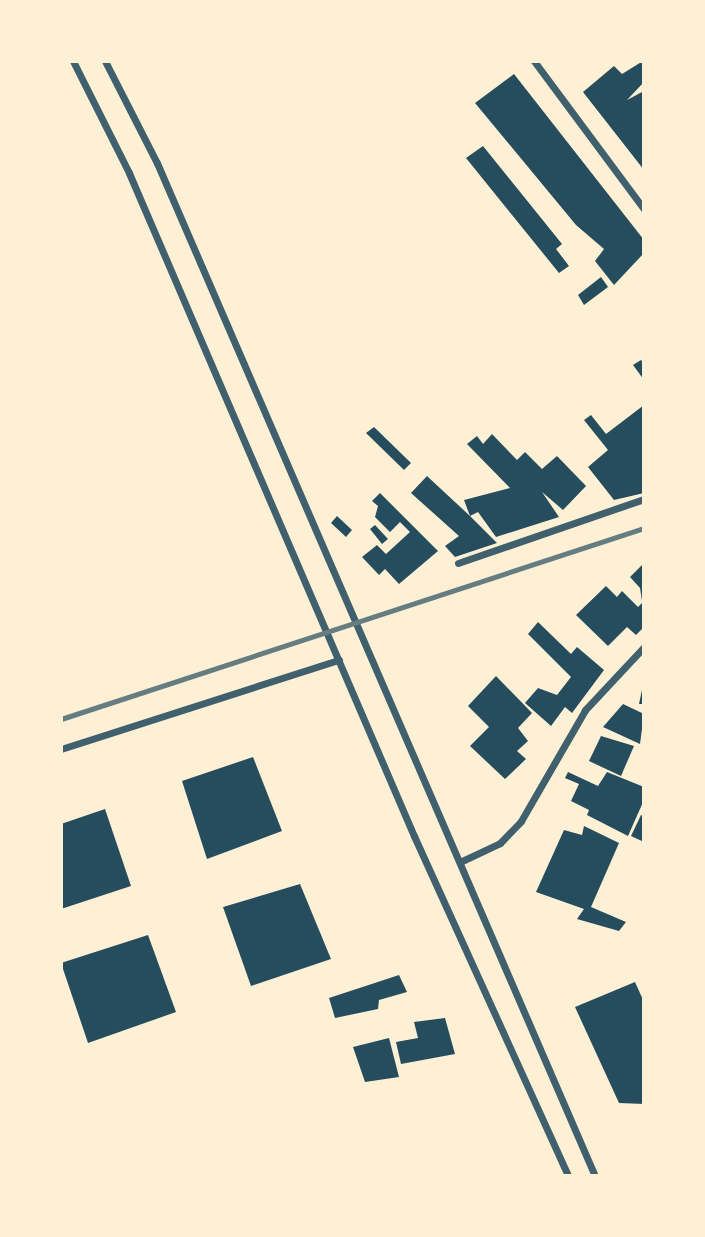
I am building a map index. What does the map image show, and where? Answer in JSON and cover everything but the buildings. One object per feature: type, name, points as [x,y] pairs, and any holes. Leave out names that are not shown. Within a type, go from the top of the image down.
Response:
[{"type":"street","points":[[73,61],[129,173],[339,660],[568,1176]]},
{"type":"street","points":[[105,61],[157,163],[462,861],[595,1176]]},
{"type":"street","points":[[534,61],[644,209]]},
{"type":"street","points":[[458,564],[644,499]]},
{"type":"street","points":[[462,861],[500,843],[521,821],[585,710],[644,647]]},
{"type":"street","points":[[61,749],[339,660]]},
{"type":"railway","points":[[61,719],[644,528]]}]
